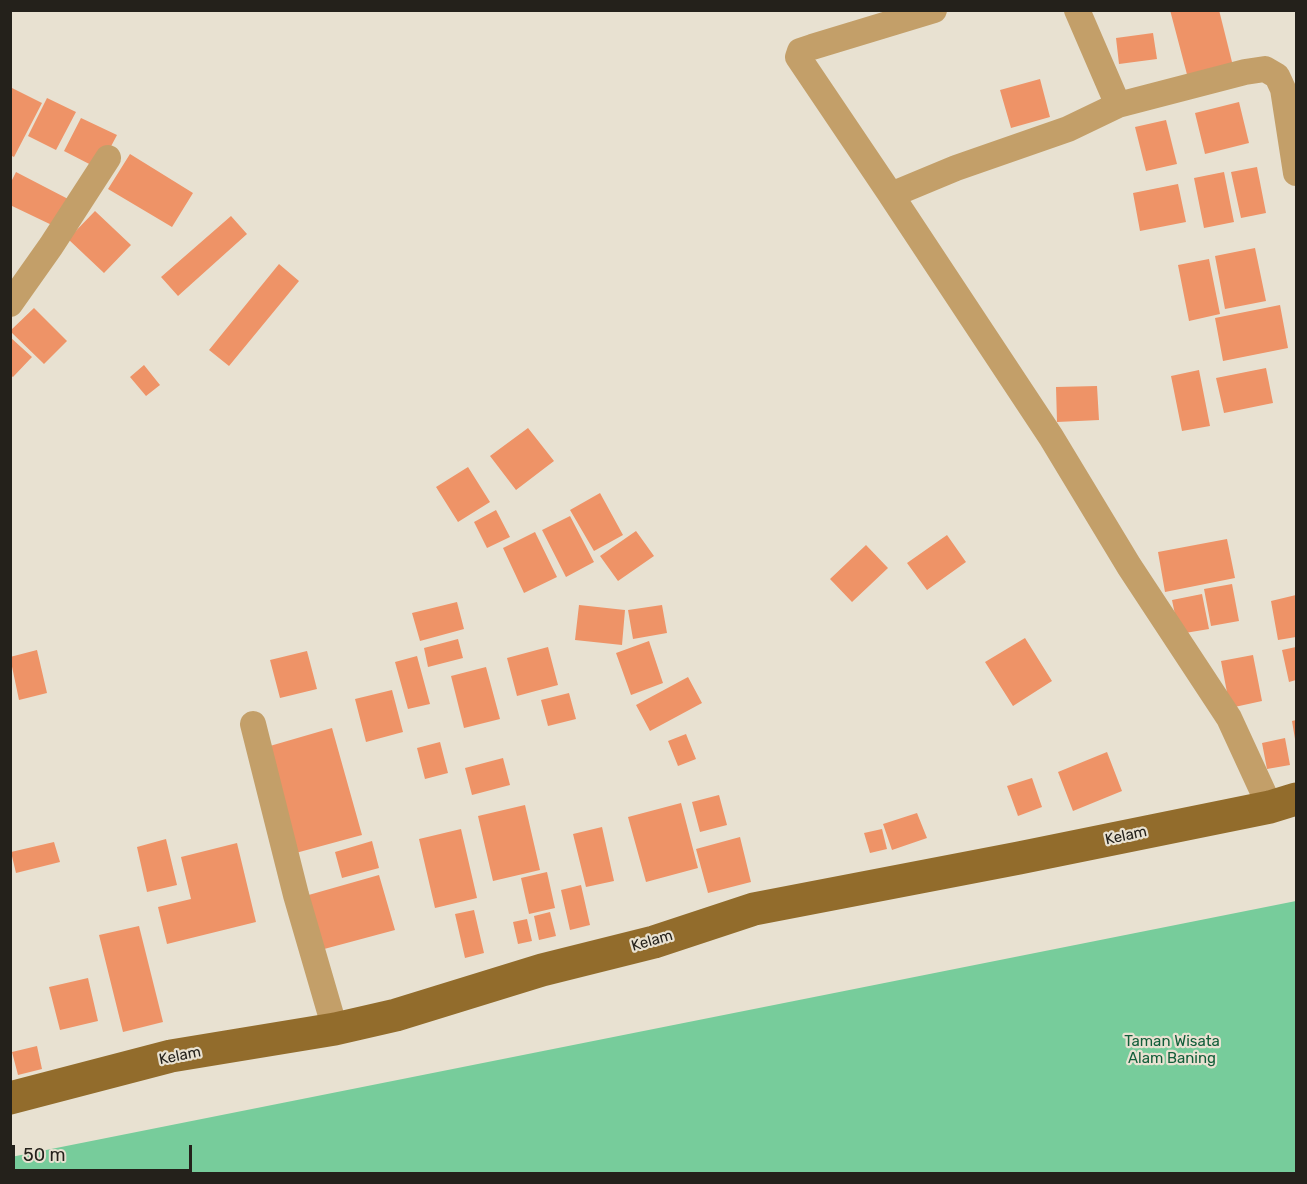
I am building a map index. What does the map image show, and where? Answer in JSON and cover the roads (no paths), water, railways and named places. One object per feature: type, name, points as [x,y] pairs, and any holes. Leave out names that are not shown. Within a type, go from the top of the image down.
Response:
[{"type":"main road","name":"Kelam","points":[[10,1098],[171,1056],[335,1029],[396,1015],[542,969],[654,942],[754,909],[1283,803]]},
{"type":"street","points":[[934,10],[800,51],[798,57],[1051,438],[1129,566],[1283,803]]},
{"type":"street","points":[[1077,10],[1118,105]]},
{"type":"street","points":[[891,195],[956,168],[1068,129],[1118,105],[1245,72],[1265,69],[1277,76],[1283,89],[1296,173]]},
{"type":"street","points":[[10,304],[108,158]]},
{"type":"street","points":[[253,724],[296,895],[335,1029]]},
{"type":"park label","name":"Taman Wisata Alam Baning","points":[[1172,1050]]}]
